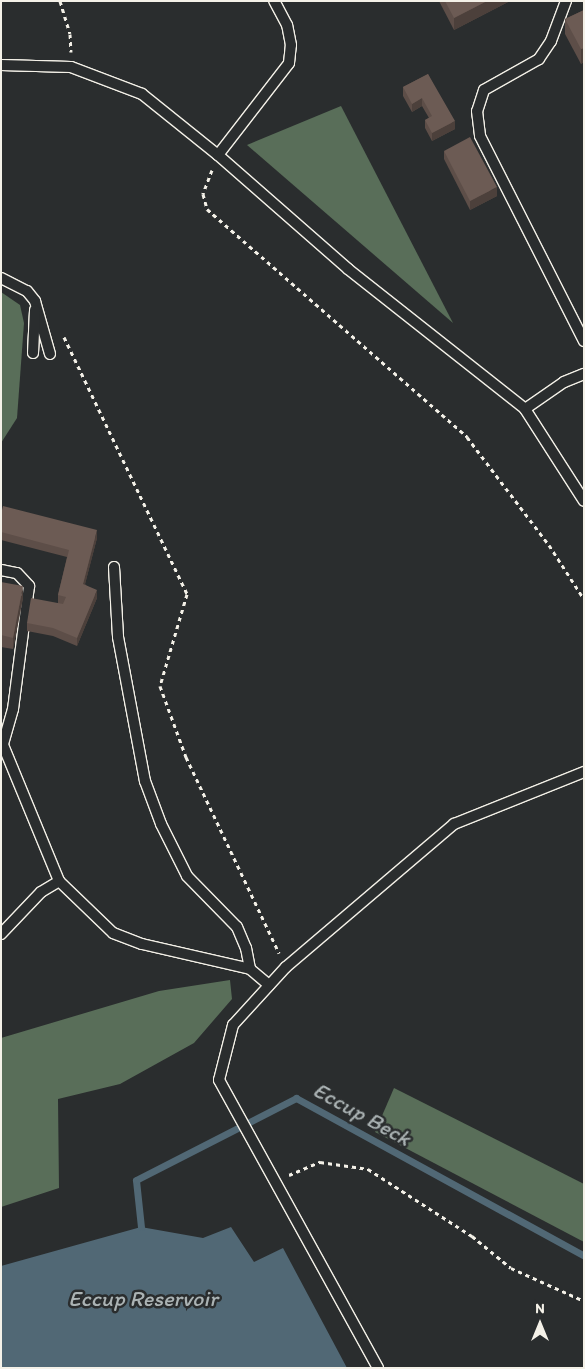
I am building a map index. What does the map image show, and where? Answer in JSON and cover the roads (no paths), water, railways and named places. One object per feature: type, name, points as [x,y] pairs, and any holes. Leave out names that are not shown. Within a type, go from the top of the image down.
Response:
[{"type":"lane","points":[[218,155],[289,63],[291,45],[287,25],[274,1]]},
{"type":"lane","points":[[566,1],[551,41],[539,59],[484,90],[477,111],[480,136],[584,341]]},
{"type":"lane","points":[[1,65],[71,67],[142,94],[218,155],[348,269],[525,409],[584,501]]},
{"type":"lane","points":[[1,278],[27,291],[35,301],[50,354]]},
{"type":"lane","points":[[33,353],[35,301]]},
{"type":"lane","points":[[525,409],[564,382],[584,374]]},
{"type":"lane","points":[[114,567],[118,636],[145,781],[161,824],[187,876],[233,922],[246,948],[250,969]]},
{"type":"lane","points":[[1,570],[17,573],[29,586],[10,729],[2,744],[59,881],[113,933],[142,944],[250,969],[269,985]]},
{"type":"lane","points":[[378,1368],[219,1080],[233,1025],[286,967],[454,824],[584,772]]},
{"type":"lane","points":[[1,934],[41,892],[59,881]]},
{"type":"water","name":"Eccup Reservoir","points":[[141,1227],[203,1238],[231,1227],[254,1262],[283,1248],[347,1368],[1,1368],[1,1266]]},
{"type":"waterway","name":"Eccup Beck","points":[[141,1227],[136,1180],[296,1098],[584,1256]]}]
